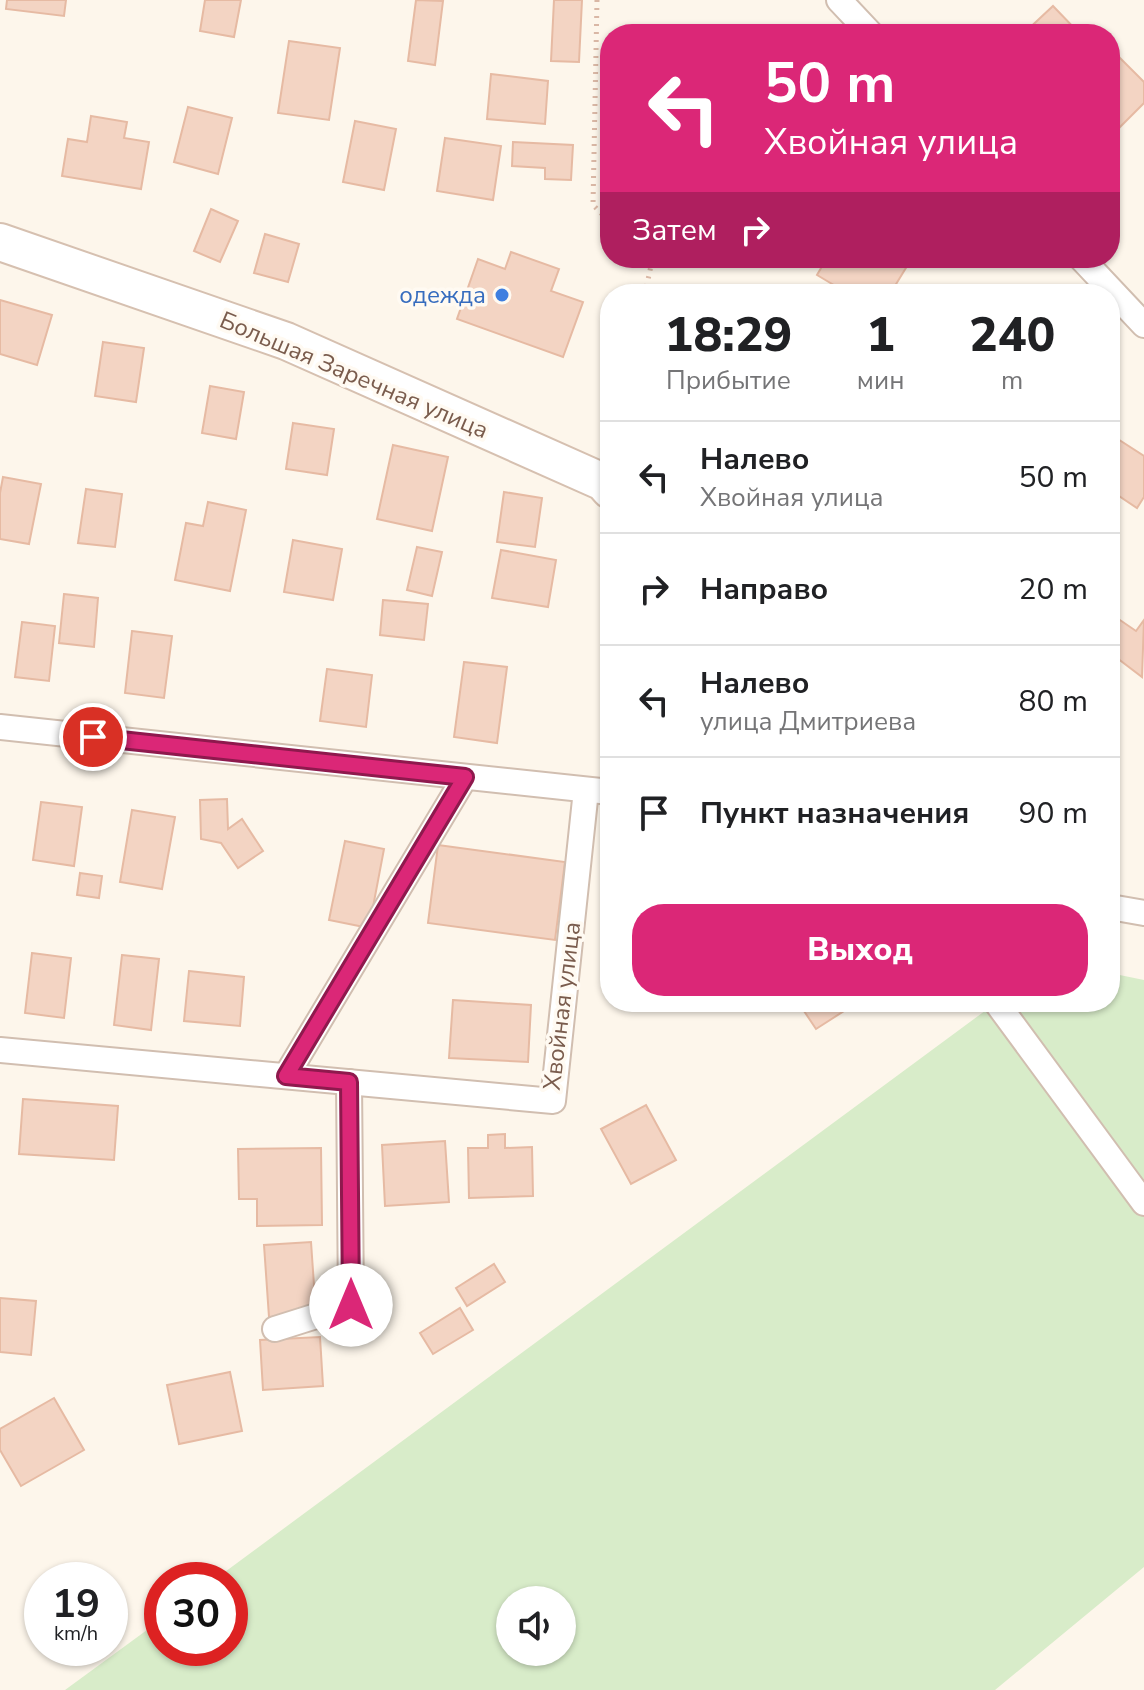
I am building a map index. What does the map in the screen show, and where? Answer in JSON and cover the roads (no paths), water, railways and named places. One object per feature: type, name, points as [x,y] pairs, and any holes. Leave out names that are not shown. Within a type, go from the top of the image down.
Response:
[{"type":"street","points":[[839,0],[862,24]]},
{"type":"street","name":"Большая Заречная улица","points":[[0,242],[286,341],[600,481]]},
{"type":"street","points":[[1090,268],[1105,284]]},
{"type":"street","points":[[1120,299],[1144,325]]},
{"type":"street","points":[[0,727],[598,791]]},
{"type":"street","points":[[286,1076],[465,777]]},
{"type":"street","name":"Хвойная улица","points":[[0,1050],[553,1101],[598,791]]},
{"type":"street","points":[[1120,909],[1144,913]]},
{"type":"street","points":[[1003,1012],[1144,1203]]},
{"type":"street","points":[[275,1329],[351,1305],[349,1082]]},
{"type":"place","name":"одежда","points":[[502,295]]}]
